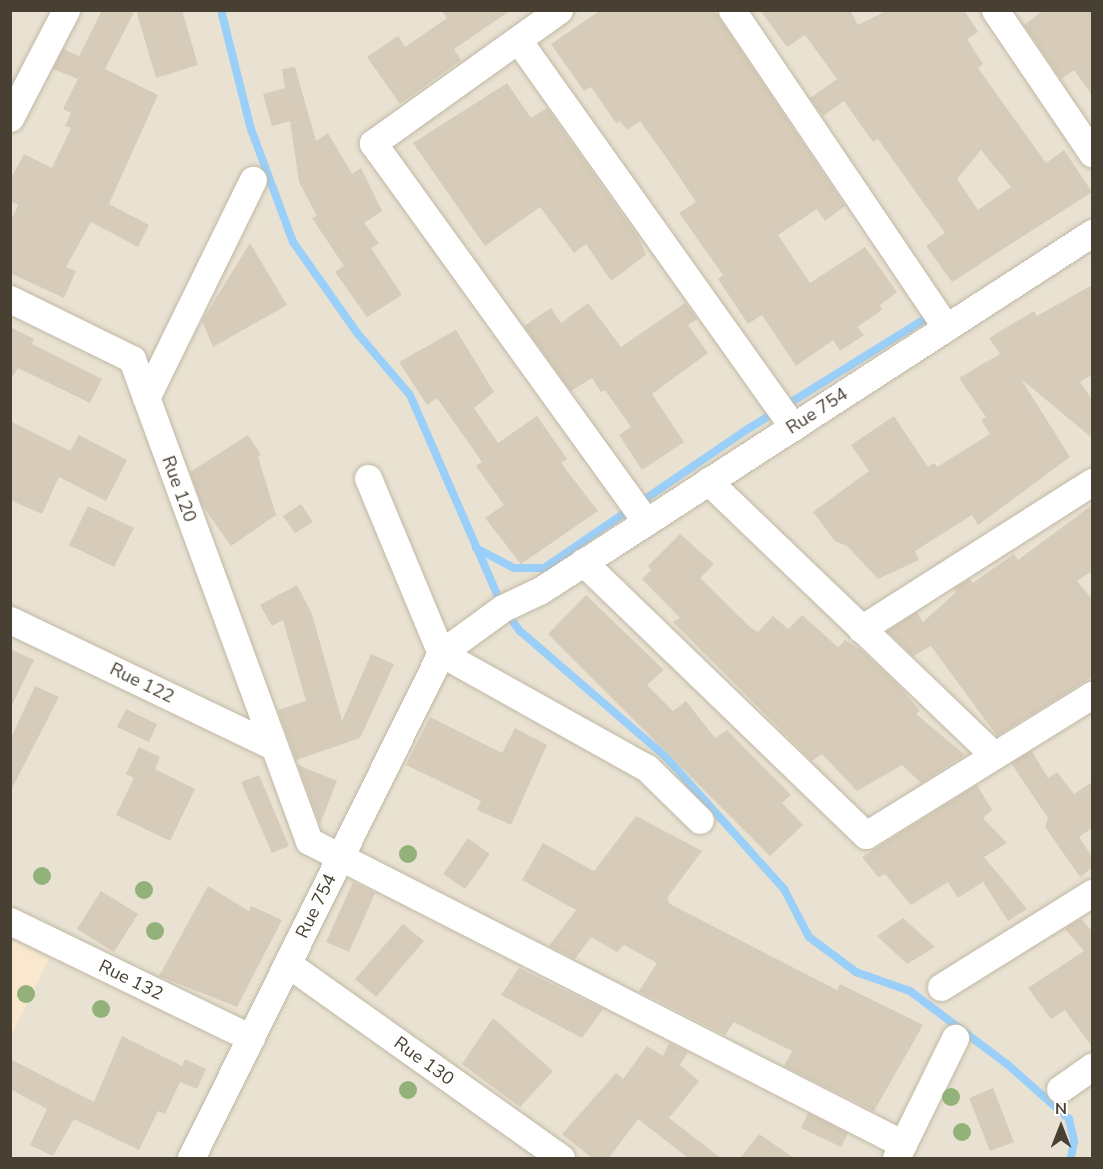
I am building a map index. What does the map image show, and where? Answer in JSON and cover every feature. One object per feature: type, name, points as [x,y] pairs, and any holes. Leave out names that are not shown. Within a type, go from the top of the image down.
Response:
[{"type":"street","points":[[13,102],[66,10]]},
{"type":"street","points":[[732,10],[946,327]]},
{"type":"street","points":[[995,10],[1092,153]]},
{"type":"street","points":[[552,13],[518,40],[373,142],[646,522]]},
{"type":"street","points":[[518,40],[793,427]]},
{"type":"street","points":[[146,398],[253,180]]},
{"type":"street","name":"Rue 754","points":[[191,1158],[441,653],[503,608],[541,590],[1092,232]]},
{"type":"street","name":"Rue 120","points":[[10,299],[132,359],[309,840],[339,858],[899,1151]]},
{"type":"street","points":[[368,478],[441,653],[647,768],[700,820]]},
{"type":"street","points":[[708,482],[994,755]]},
{"type":"street","points":[[861,628],[1092,482]]},
{"type":"street","points":[[583,562],[866,835],[1092,694]]},
{"type":"street","name":"Rue 122","points":[[10,620],[273,746]]},
{"type":"street","points":[[942,987],[1092,893]]},
{"type":"street","name":"Rue 132","points":[[10,921],[250,1038]]},
{"type":"street","name":"Rue 130","points":[[288,964],[561,1158]]},
{"type":"street","points":[[899,1151],[955,1038]]},
{"type":"street","points":[[1060,1089],[1092,1067]]},
{"type":"shaded area","points":[[11,11],[1092,11],[1092,1158],[11,1158]]},
{"type":"shaded area","points":[[11,940],[49,959],[11,1035]]},
{"type":"building","points":[[102,10],[135,10],[105,69],[158,95],[109,204],[149,225],[138,247],[91,222],[66,267],[76,271],[64,298],[10,273],[11,220],[18,205],[10,201],[10,180],[24,154],[52,168],[71,128],[65,126],[71,113],[63,109],[78,79],[53,69],[63,49],[79,56]]},
{"type":"building","points":[[136,10],[182,10],[198,65],[156,78]]},
{"type":"building","points":[[441,10],[511,10],[454,49],[461,60],[400,104],[367,57],[398,36],[405,47],[447,18]]},
{"type":"building","points":[[601,10],[714,10],[845,206],[825,221],[817,209],[778,235],[810,283],[865,247],[897,292],[880,305],[882,310],[857,327],[864,335],[840,351],[833,340],[796,366],[762,315],[748,324],[718,279],[723,275],[679,213],[696,202],[668,160],[640,121],[627,130],[620,121],[616,123],[591,87],[584,91],[551,44]]},
{"type":"building","points":[[760,10],[850,10],[858,25],[888,10],[964,10],[978,32],[967,39],[983,64],[978,68],[1046,163],[1064,150],[1092,192],[952,282],[926,246],[945,233],[878,139],[873,142],[844,101],[823,116],[810,98],[837,79],[805,35],[787,47]],"holes":[[[981,150],[1011,187],[978,210],[957,179]]]},
{"type":"building","points":[[1044,10],[1092,10],[1092,95],[1074,70],[1061,79],[1024,25]]},
{"type":"building","points":[[295,67],[316,141],[328,133],[352,174],[361,168],[382,211],[364,223],[379,243],[371,248],[402,295],[367,317],[335,272],[344,266],[312,218],[317,216],[299,182],[290,121],[272,126],[263,94],[285,88],[282,69]]},
{"type":"building","points":[[507,83],[531,118],[547,108],[639,238],[646,255],[611,281],[586,244],[574,253],[540,207],[485,246],[413,143]]},
{"type":"building","points":[[250,243],[287,305],[213,347],[202,321]]},
{"type":"building","points":[[1092,285],[1092,375],[1080,382],[1092,399],[1092,438],[1021,379],[1070,457],[978,525],[972,515],[915,551],[919,560],[878,579],[847,546],[835,541],[813,512],[869,471],[851,445],[894,416],[928,467],[934,463],[937,467],[990,434],[981,420],[986,417],[959,378],[1000,354],[989,338],[1034,311],[1037,316]]},
{"type":"building","points":[[588,303],[621,347],[685,303],[697,319],[688,325],[708,353],[652,394],[684,442],[642,470],[619,435],[631,427],[605,390],[601,392],[592,378],[571,391],[524,326],[551,308],[561,323]]},
{"type":"building","points":[[10,327],[34,339],[32,344],[102,379],[90,403],[18,368],[10,381]]},
{"type":"building","points":[[456,330],[494,392],[474,408],[498,443],[537,416],[567,459],[561,463],[598,511],[521,564],[485,518],[504,505],[476,466],[482,462],[437,398],[427,405],[399,362]]},
{"type":"building","points":[[10,421],[70,451],[79,435],[127,460],[106,501],[59,477],[42,514],[10,500]]},
{"type":"building","points":[[248,435],[261,455],[258,457],[276,515],[231,546],[202,505],[190,472]]},
{"type":"building","points":[[301,504],[313,522],[295,533],[283,516]]},
{"type":"building","points":[[1092,505],[1092,571],[1077,581],[1092,599],[1092,677],[997,736],[931,646],[913,656],[887,631],[917,612],[923,622],[956,592],[954,588],[969,579],[973,583],[1014,554],[1018,560]]},
{"type":"building","points":[[88,506],[134,528],[114,567],[69,545]]},
{"type":"building","points":[[680,534],[714,564],[700,578],[751,628],[758,632],[773,616],[788,629],[802,615],[838,647],[845,640],[860,649],[900,687],[920,711],[916,714],[965,755],[921,783],[902,765],[857,791],[822,754],[812,761],[673,622],[680,618],[642,579],[651,570],[648,566]]},
{"type":"building","points":[[297,585],[312,614],[342,721],[371,654],[394,664],[360,738],[296,760],[278,710],[306,701],[283,620],[272,626],[260,605]]},
{"type":"building","points":[[586,595],[664,670],[647,685],[673,711],[686,701],[715,738],[727,730],[791,795],[782,803],[803,825],[770,856],[548,634]]},
{"type":"building","points":[[10,649],[34,660],[10,709]]},
{"type":"building","points":[[35,686],[59,697],[10,792],[10,740]]},
{"type":"building","points":[[126,709],[157,724],[149,742],[117,727]]},
{"type":"building","points":[[430,717],[502,753],[515,728],[547,745],[511,825],[477,810],[481,801],[406,765]]},
{"type":"building","points":[[139,747],[160,757],[155,769],[195,789],[170,841],[116,815],[134,778],[126,774]]},
{"type":"building","points":[[1032,751],[1048,778],[1057,772],[1074,794],[1092,782],[1092,828],[1079,837],[1092,857],[1092,868],[1080,877],[1045,827],[1048,818],[1011,763]]},
{"type":"building","points":[[298,765],[337,781],[320,824]]},
{"type":"building","points":[[259,775],[289,846],[272,853],[241,782]]},
{"type":"building","points":[[977,785],[992,810],[983,818],[1007,843],[984,857],[1027,909],[1008,921],[983,882],[958,898],[948,882],[911,905],[885,874],[878,877],[862,857]]},
{"type":"building","points":[[636,816],[702,851],[667,898],[670,904],[837,990],[840,984],[923,1025],[874,1111],[784,1066],[792,1051],[734,1022],[725,1035],[639,991],[657,963],[624,945],[617,952],[591,937],[575,959],[549,946],[576,910],[522,880],[543,843],[594,871]]},
{"type":"building","points":[[468,838],[490,854],[465,889],[443,874]]},
{"type":"building","points":[[353,882],[375,893],[349,952],[326,942]]},
{"type":"building","points":[[208,886],[249,911],[251,906],[282,920],[237,1007],[159,976]]},
{"type":"building","points":[[101,891],[138,914],[114,952],[77,929]]},
{"type":"building","points":[[903,918],[935,947],[907,964],[877,936]]},
{"type":"building","points":[[1081,919],[1092,931],[1092,1047],[1065,1010],[1051,1019],[1028,988],[1084,951],[1065,929]]},
{"type":"building","points":[[403,924],[424,941],[376,997],[355,979]]},
{"type":"building","points":[[519,968],[603,1009],[582,1038],[501,995]]},
{"type":"building","points":[[493,1018],[553,1071],[520,1107],[462,1064]]},
{"type":"building","points":[[122,1036],[182,1066],[185,1059],[206,1069],[197,1089],[180,1082],[165,1114],[158,1111],[139,1150],[74,1119],[53,1156],[30,1145],[47,1109],[10,1089],[10,1059],[94,1102]]},
{"type":"building","points":[[669,1043],[688,1052],[680,1065],[699,1081],[669,1118],[721,1158],[688,1158],[638,1119],[609,1158],[592,1158],[562,1134],[616,1073],[623,1079],[647,1046],[663,1056]]},
{"type":"building","points":[[993,1088],[1014,1142],[990,1151],[969,1098]]},
{"type":"building","points":[[808,1113],[848,1133],[841,1147],[801,1128]]},
{"type":"building","points":[[759,1134],[794,1158],[740,1158]]},
{"type":"waterway","points":[[221,10],[251,129],[293,242],[358,334],[410,395],[503,608],[520,631],[665,756],[784,889],[809,937],[856,972],[910,991],[1007,1064],[1069,1119],[1074,1141],[1071,1158]]},
{"type":"waterway","points":[[476,548],[514,568],[544,568],[748,429],[931,315]]}]
